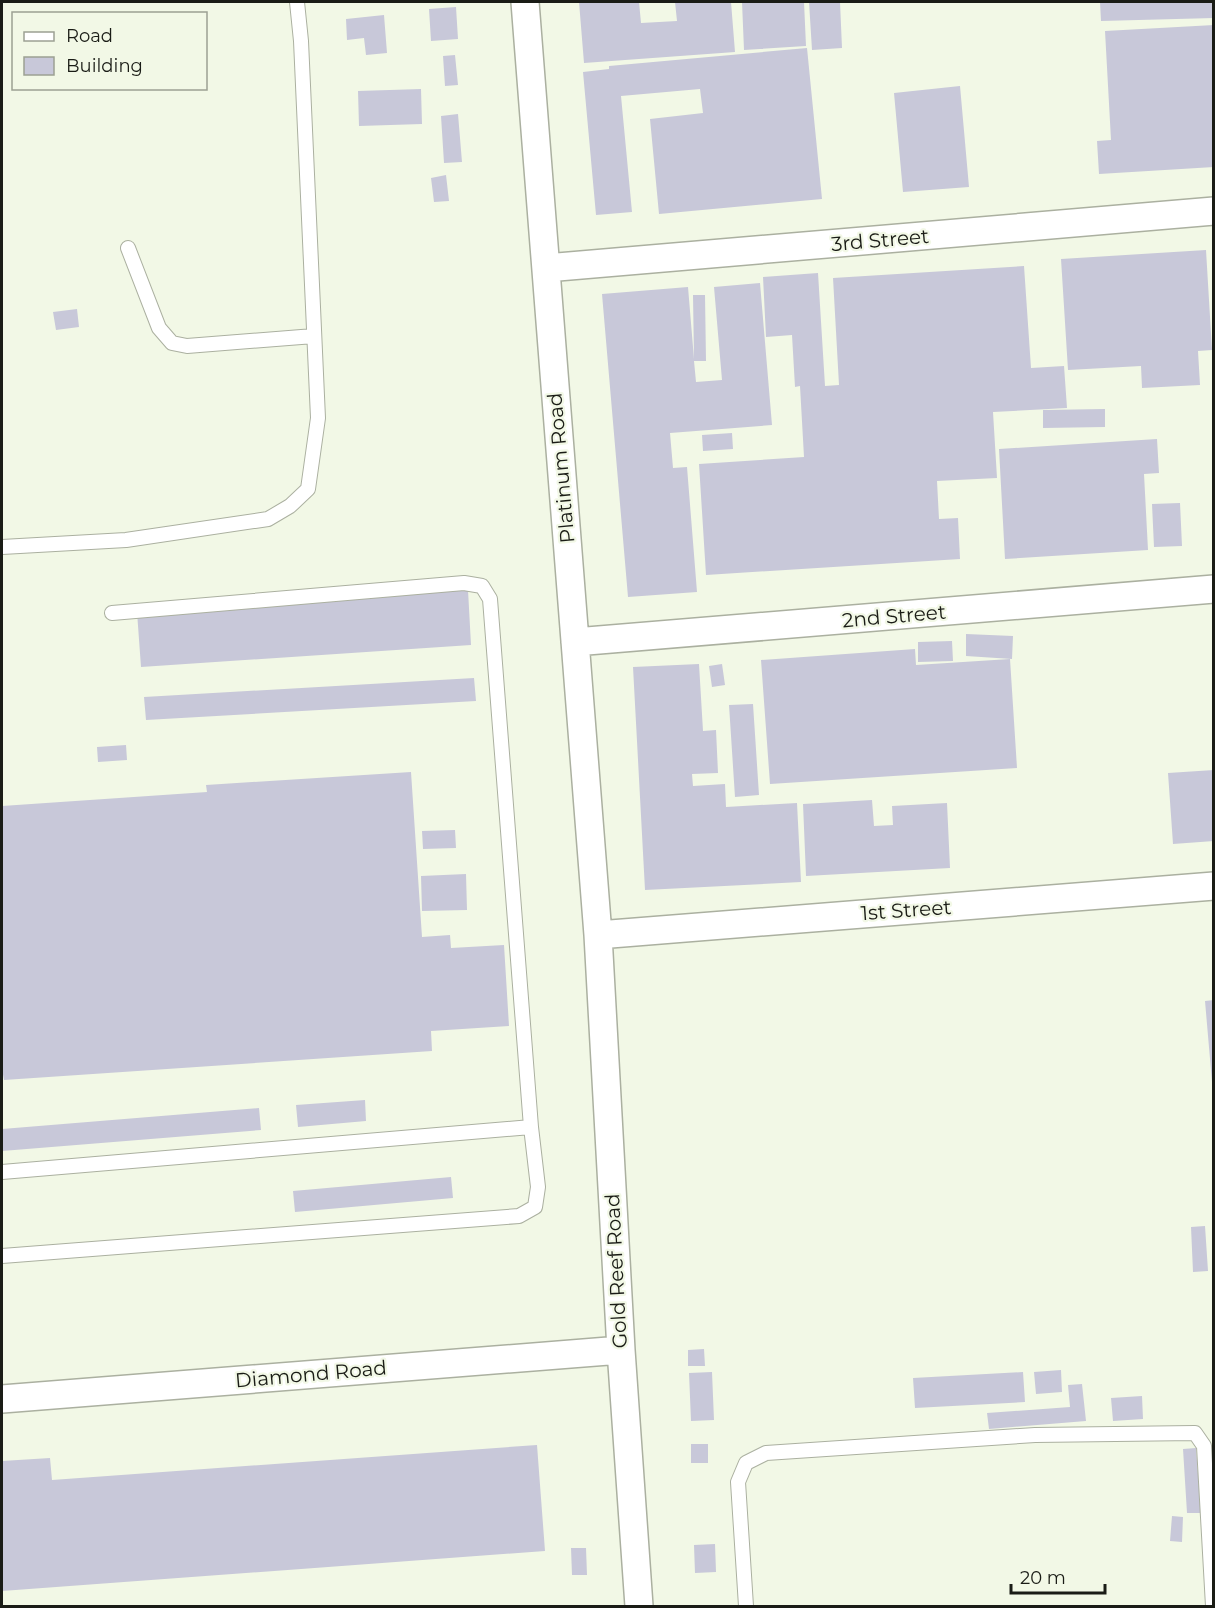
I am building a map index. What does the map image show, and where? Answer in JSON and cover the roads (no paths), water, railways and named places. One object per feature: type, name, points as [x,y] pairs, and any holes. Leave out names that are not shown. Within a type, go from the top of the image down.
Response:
[{"type":"street","name":"Platinum Road","points":[[525,2],[598,934]]},
{"type":"street","name":"3rd Street","points":[[546,268],[1214,212]]},
{"type":"street","name":"2nd Street","points":[[576,642],[1214,589]]},
{"type":"street","name":"1st Street","points":[[598,934],[1214,886]]},
{"type":"street","name":"Gold Reef Road","points":[[598,934],[621,1350],[639,1606]]},
{"type":"street","name":"Diamond Road","points":[[2,1399],[621,1350]]},
{"type":"lane","points":[[2,547],[126,540],[268,519],[290,506],[308,489],[318,418],[301,41],[297,2]]},
{"type":"lane","points":[[128,248],[159,328],[172,343],[187,346],[314,336]]},
{"type":"lane","points":[[2,1256],[519,1216],[535,1207],[538,1187],[531,1127],[490,599],[482,586],[464,583],[112,613]]},
{"type":"lane","points":[[2,1172],[531,1127]]},
{"type":"lane","points":[[746,1606],[738,1482],[746,1463],[766,1453],[1035,1436],[1196,1433],[1204,1446],[1213,1606]]}]
